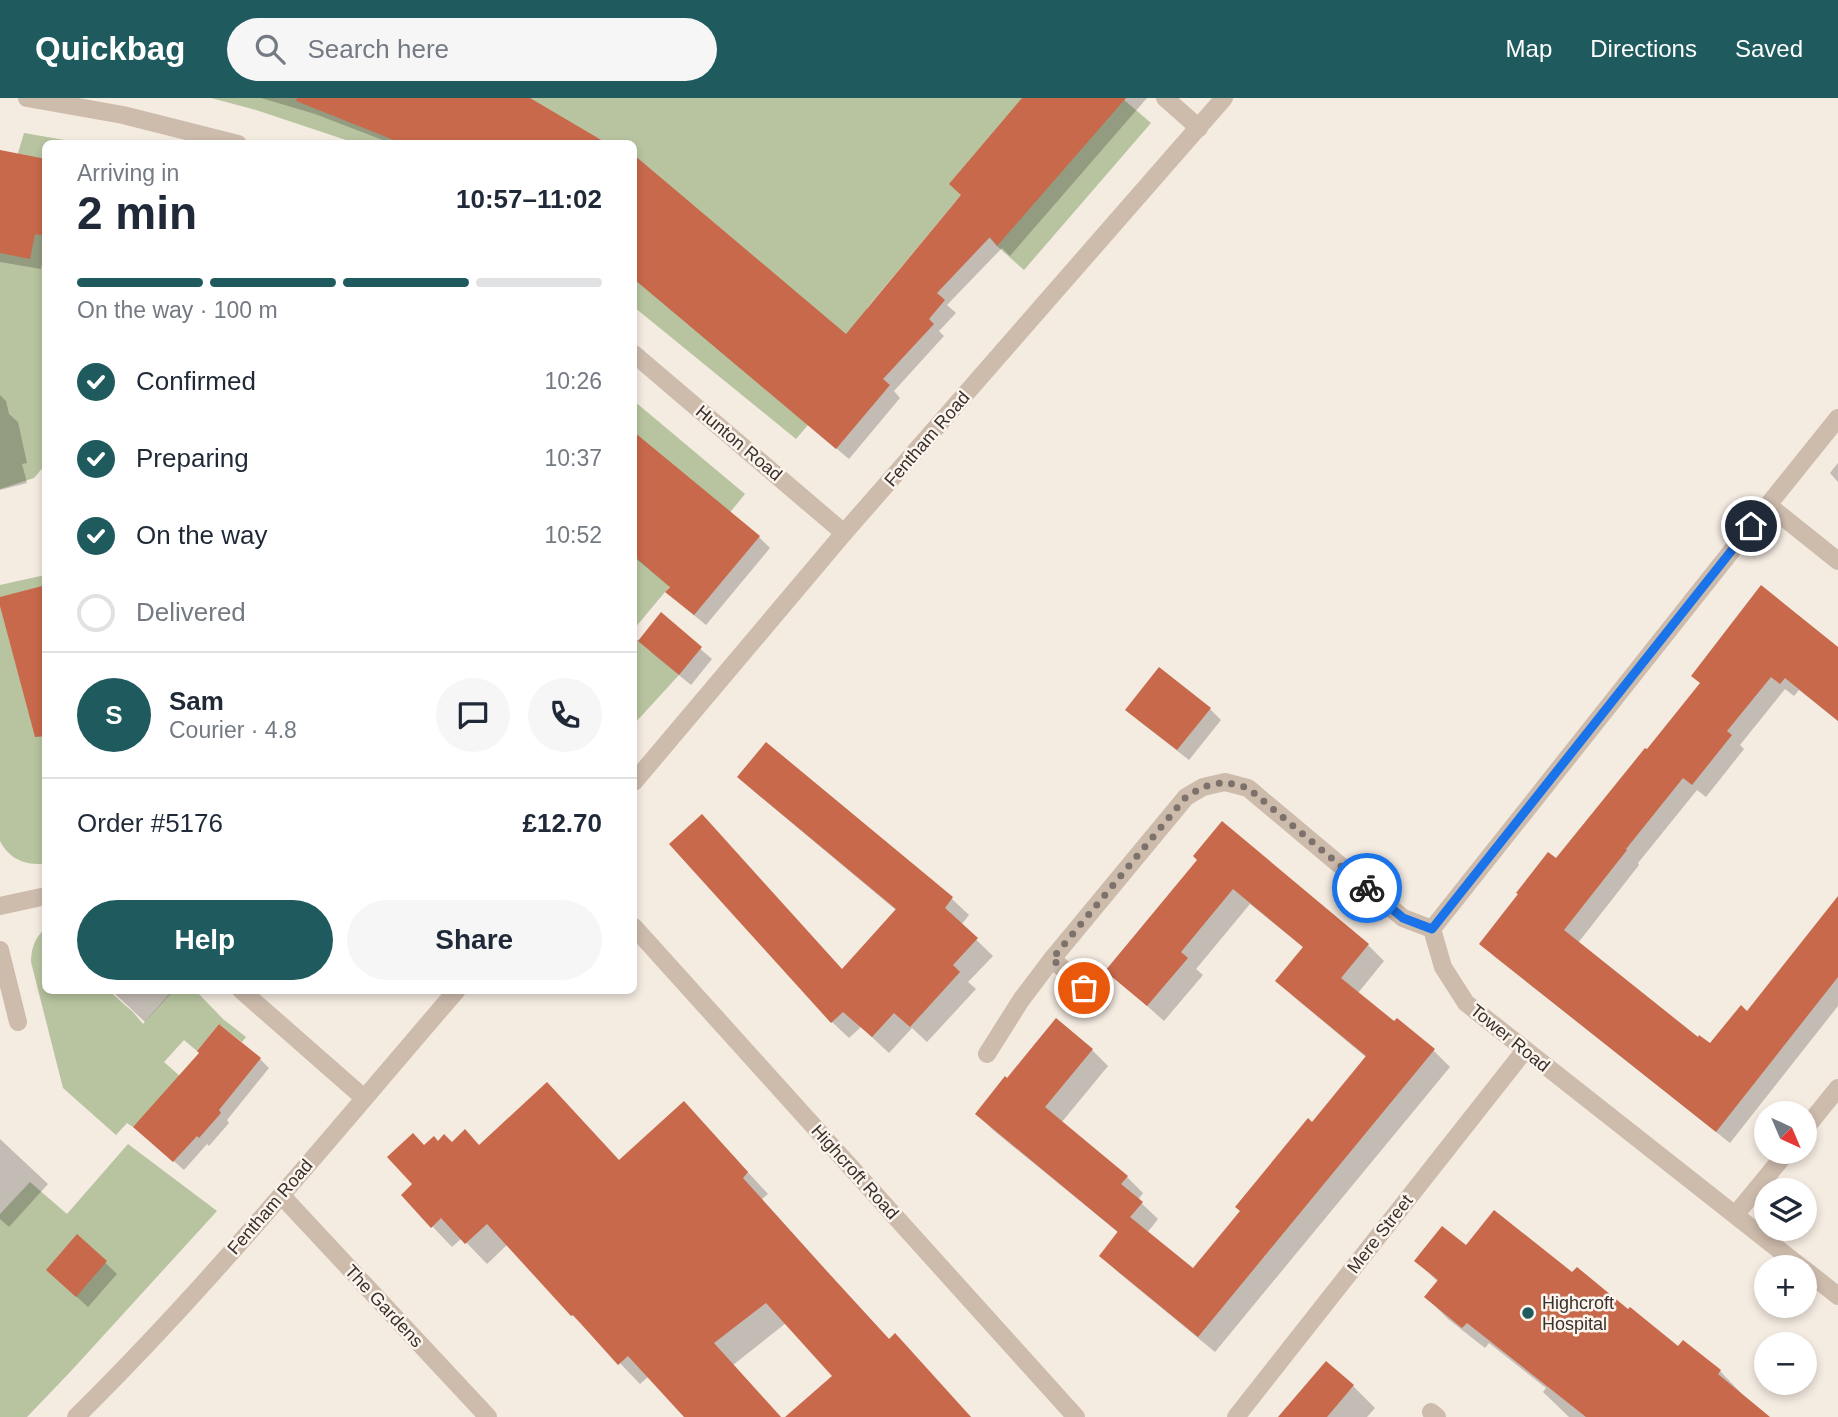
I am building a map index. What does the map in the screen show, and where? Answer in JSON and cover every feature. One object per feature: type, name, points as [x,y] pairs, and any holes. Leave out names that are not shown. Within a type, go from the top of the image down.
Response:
[{"type":"street","points":[[27,98],[123,115],[222,140]]},
{"type":"street","points":[[1165,98],[1199,128]]},
{"type":"street","name":"Fentham Road","points":[[637,778],[844,533],[1224,98]]},
{"type":"street","name":"Hunton Road","points":[[637,357],[844,533]]},
{"type":"street","points":[[986,1054],[1052,959],[1186,797],[1203,787],[1225,782],[1248,788],[1403,918],[1432,929],[1838,418]]},
{"type":"street","points":[[1768,505],[1838,561]]},
{"type":"street","points":[[0,906],[42,897]]},
{"type":"street","name":"Tower Road","points":[[1432,929],[1443,967],[1466,1003],[1787,1255]]},
{"type":"street","name":"Highcroft Road","points":[[637,930],[1076,1417]]},
{"type":"street","points":[[0,950],[18,1022]]},
{"type":"street","points":[[1052,959],[1101,1002]]},
{"type":"street","points":[[246,994],[364,1098]]},
{"type":"street","name":"Fentham Road","points":[[76,1417],[136,1358],[281,1195],[454,994]]},
{"type":"street","name":"Mere Street","points":[[1236,1417],[1525,1050]]},
{"type":"street","points":[[1817,1114],[1838,1088]]},
{"type":"street","points":[[1736,1214],[1777,1164]]},
{"type":"street","name":"The Gardens","points":[[281,1195],[488,1417]]},
{"type":"street","name":"Tower Road","points":[[1817,1279],[1838,1296]]},
{"type":"green space","points":[[211,98],[1122,98],[1151,123],[1024,270],[997,246],[956,201],[867,308],[870,352],[796,439],[637,309],[637,140],[346,140]]},
{"type":"green space","points":[[24,133],[65,140],[42,140],[42,469],[34,478],[0,489],[0,249]]},
{"type":"green space","points":[[637,404],[745,494],[637,625]]},
{"type":"green space","points":[[42,576],[42,864],[13,857],[0,841],[0,585]]},
{"type":"green space","points":[[637,640],[679,675],[637,721]]},
{"type":"green space","points":[[42,932],[42,994],[112,994],[143,1024],[169,994],[199,994],[223,1019],[246,1037],[242,1042],[219,1024],[197,1051],[184,1040],[164,1062],[182,1078],[133,1127],[127,1123],[116,1135],[63,1088],[31,962],[34,944]]},
{"type":"green space","points":[[128,1144],[217,1211],[27,1417],[0,1417],[0,1214],[30,1182],[67,1214]]},
{"type":"building","points":[[297,98],[530,98],[601,140],[394,140],[296,101]]},
{"type":"building","points":[[1022,98],[1126,98],[997,246],[990,237],[937,293],[945,300],[929,319],[934,324],[883,379],[890,385],[836,449],[637,282],[637,158],[846,334],[961,195],[949,184]]},
{"type":"building","points":[[0,150],[42,158],[42,235],[35,234],[30,259],[0,253]]},
{"type":"building","points":[[637,434],[760,536],[694,615],[665,592],[670,587],[637,559]]},
{"type":"building","points":[[1761,585],[1838,647],[1838,721],[1785,678],[1780,684],[1771,677],[1727,731],[1732,735],[1692,785],[1683,778],[1564,930],[1698,1037],[1699,1035],[1710,1043],[1741,1005],[1747,1011],[1838,896],[1838,977],[1716,1132],[1479,944],[1548,852],[1556,858],[1700,683],[1691,676]]},
{"type":"building","points":[[42,586],[42,736],[35,737],[0,606],[0,597]]},
{"type":"building","points":[[661,612],[702,647],[679,675],[638,641]]},
{"type":"building","points":[[1159,667],[1211,708],[1177,750],[1125,710]]},
{"type":"building","points":[[766,742],[953,897],[945,908],[978,938],[953,965],[960,972],[910,1027],[894,1013],[872,1037],[843,1012],[831,1023],[669,844],[702,814],[842,969],[896,909],[737,777]]},
{"type":"building","points":[[1222,821],[1369,944],[1341,978],[1394,1021],[1397,1018],[1435,1049],[1198,1337],[1099,1256],[1118,1232],[975,1114],[1056,1018],[1093,1049],[1045,1107],[1128,1176],[1121,1184],[1143,1202],[1130,1217],[1193,1268],[1240,1211],[1235,1207],[1308,1118],[1312,1122],[1366,1056],[1275,981],[1303,947],[1233,889],[1181,952],[1188,958],[1147,1006],[1105,971],[1197,860],[1193,856]]},
{"type":"building","points":[[219,1024],[261,1058],[219,1110],[221,1113],[173,1162],[133,1127],[199,1053],[197,1051]]},
{"type":"building","points":[[547,1082],[619,1160],[684,1101],[748,1172],[743,1178],[823,1267],[889,1339],[895,1333],[971,1417],[785,1417],[832,1376],[766,1303],[714,1343],[781,1417],[684,1417],[628,1356],[618,1365],[487,1224],[465,1244],[441,1218],[431,1228],[401,1195],[412,1184],[387,1157],[413,1133],[424,1145],[434,1136],[438,1141],[444,1134],[452,1142],[465,1129],[479,1145]]},
{"type":"building","name":"Highcroft Hospital","points":[[1494,1210],[1572,1272],[1577,1267],[1678,1346],[1683,1340],[1721,1370],[1718,1374],[1770,1417],[1586,1417],[1467,1323],[1462,1328],[1424,1297],[1438,1280],[1414,1261],[1442,1226],[1466,1245]]},
{"type":"building","points":[[77,1234],[107,1261],[76,1297],[46,1270]]},
{"type":"building","points":[[1326,1361],[1354,1385],[1327,1417],[1278,1417]]},
{"type":"way so far","points":[[1084,988],[1052,959],[1186,797],[1203,787],[1225,782],[1248,788],[1367,888]]},
{"type":"place","name":"Highcroft Hospital","points":[[1528,1313]]},
{"type":"route","points":[[1367,888],[1403,918],[1432,929],[1751,526]]}]
